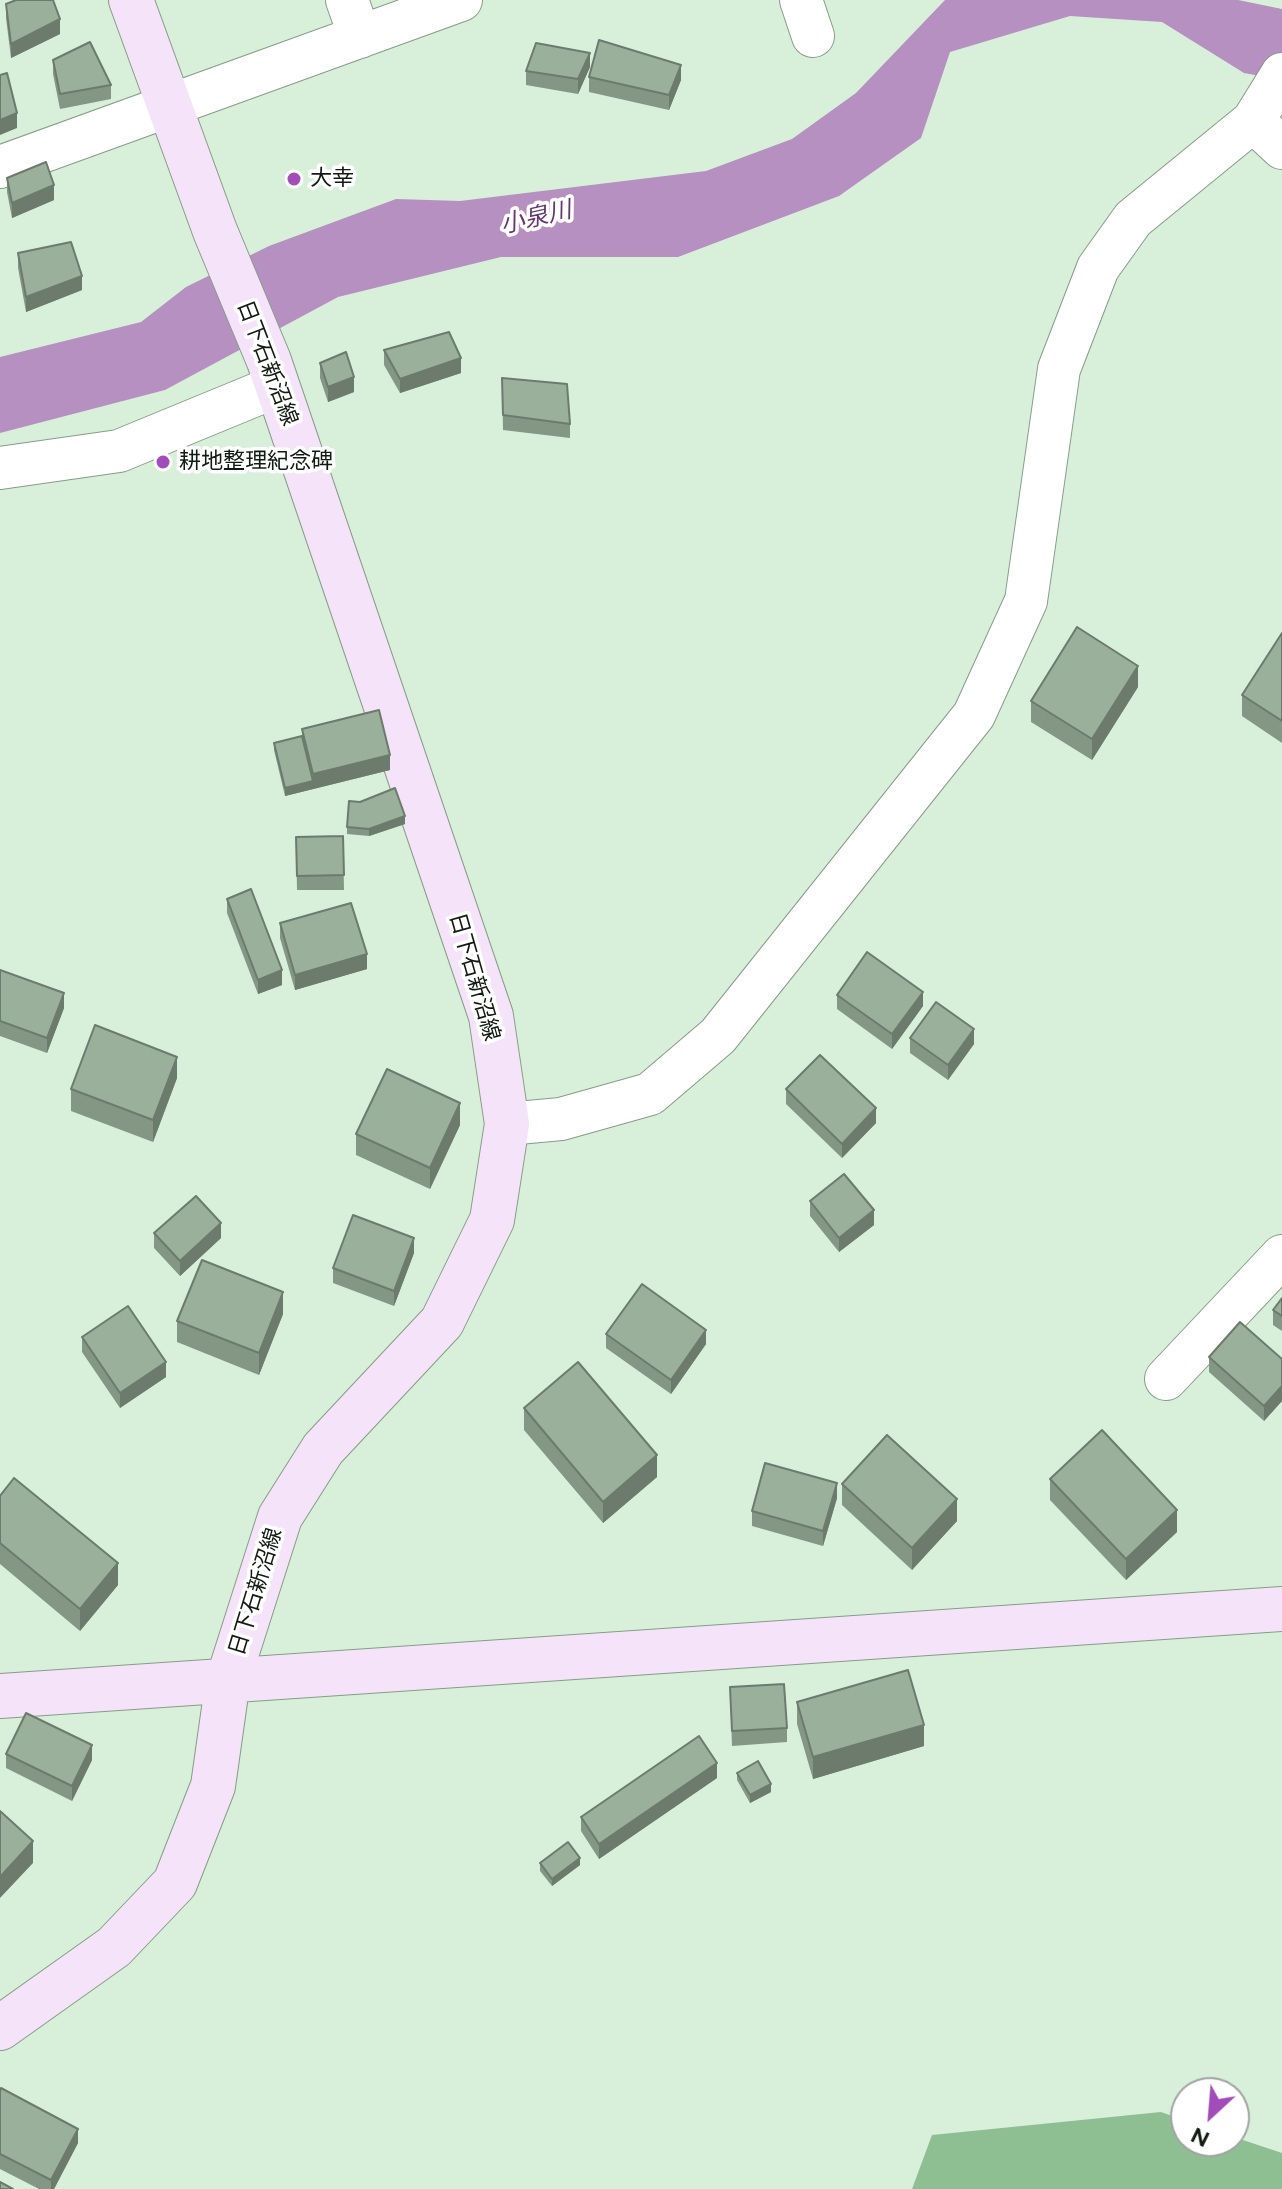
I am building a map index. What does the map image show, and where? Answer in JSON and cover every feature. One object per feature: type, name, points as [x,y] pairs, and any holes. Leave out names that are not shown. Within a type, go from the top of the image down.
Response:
[{"type":"main road","name":"日下石新沼線","points":[[0,2028],[114,1947],[175,1883],[213,1786],[228,1680],[280,1517],[323,1449],[442,1322],[492,1220],[507,1124],[491,1016],[273,373],[215,231],[131,0]]},
{"type":"main road","points":[[0,1696],[1282,1609]]},
{"type":"street","points":[[0,167],[170,108],[353,19],[461,0]]},
{"type":"street","points":[[507,1124],[561,1119],[650,1094],[718,1036],[974,715],[1026,601],[1059,369],[1098,268],[1133,219],[1270,113]]},
{"type":"street","points":[[0,468],[119,451],[273,373]]},
{"type":"street","points":[[1166,1379],[1282,1256]]},
{"type":"green space","points":[[1161,2112],[1170,2115],[1170,2157],[1250,2157],[1250,2142],[1282,2153],[1282,2189],[912,2189],[932,2135]]},
{"type":"water","name":"小泉川","points":[[945,0],[1238,0],[1282,9],[1282,80],[1244,73],[1162,22],[1070,16],[950,52],[921,138],[839,196],[678,257],[501,257],[338,297],[165,390],[0,433],[0,357],[141,322],[186,287],[269,246],[396,199],[460,201],[706,171],[792,139],[856,93]]},
{"type":"building","points":[[16,0],[53,0],[60,19],[11,44],[6,4]]},
{"type":"building","points":[[599,40],[681,65],[669,95],[589,77]]},
{"type":"building","points":[[90,42],[111,85],[60,94],[53,60]]},
{"type":"building","points":[[536,43],[590,53],[578,79],[526,71]]},
{"type":"building","points":[[7,73],[17,113],[0,120],[0,75]]},
{"type":"building","points":[[46,162],[54,185],[12,203],[7,178]]},
{"type":"building","points":[[71,242],[82,276],[26,297],[18,253]]},
{"type":"building","points":[[449,332],[461,358],[400,379],[384,350]]},
{"type":"building","points":[[346,352],[354,377],[328,387],[320,363]]},
{"type":"building","points":[[502,378],[567,384],[570,424],[503,415]]},
{"type":"building","points":[[1077,627],[1138,666],[1092,739],[1031,701]]},
{"type":"building","points":[[1282,633],[1282,721],[1242,695]]},
{"type":"building","points":[[379,710],[390,755],[313,774],[302,729]]},
{"type":"building","points":[[302,736],[313,781],[285,788],[274,743]]},
{"type":"building","points":[[395,788],[405,816],[369,829],[347,827],[349,801],[360,802]]},
{"type":"building","points":[[343,836],[344,875],[297,876],[296,837]]},
{"type":"building","points":[[251,889],[282,970],[258,980],[227,899]]},
{"type":"building","points":[[351,903],[367,954],[295,975],[280,923]]},
{"type":"building","points":[[867,952],[923,992],[892,1034],[837,995]]},
{"type":"building","points":[[0,970],[64,993],[47,1038],[0,1021]]},
{"type":"building","points":[[936,1002],[974,1029],[948,1065],[910,1038]]},
{"type":"building","points":[[95,1025],[177,1057],[153,1120],[71,1089]]},
{"type":"building","points":[[820,1055],[876,1108],[842,1144],[786,1089]]},
{"type":"building","points":[[387,1069],[460,1103],[430,1168],[356,1134]]},
{"type":"building","points":[[844,1174],[874,1210],[839,1238],[810,1201]]},
{"type":"building","points":[[196,1196],[221,1223],[180,1261],[154,1233]]},
{"type":"building","points":[[353,1215],[414,1238],[394,1291],[333,1268]]},
{"type":"building","points":[[202,1260],[283,1292],[259,1353],[177,1321]]},
{"type":"building","points":[[642,1284],[706,1330],[671,1380],[606,1334]]},
{"type":"building","points":[[1282,1298],[1282,1316],[1273,1310]]},
{"type":"building","points":[[128,1306],[166,1362],[120,1393],[82,1337]]},
{"type":"building","points":[[1240,1322],[1282,1359],[1282,1386],[1264,1406],[1209,1357]]},
{"type":"building","points":[[578,1362],[657,1455],[603,1502],[524,1408]]},
{"type":"building","points":[[1102,1430],[1177,1510],[1126,1559],[1050,1479]]},
{"type":"building","points":[[887,1435],[957,1499],[912,1548],[842,1484]]},
{"type":"building","points":[[765,1463],[837,1483],[823,1531],[752,1511]]},
{"type":"building","points":[[14,1478],[118,1563],[80,1609],[0,1543],[0,1496]]},
{"type":"building","points":[[908,1670],[924,1725],[813,1757],[797,1702]]},
{"type":"building","points":[[784,1684],[787,1728],[732,1731],[730,1687]]},
{"type":"building","points":[[26,1713],[92,1745],[72,1786],[6,1754]]},
{"type":"building","points":[[699,1736],[717,1763],[599,1844],[581,1817]]},
{"type":"building","points":[[758,1761],[771,1784],[750,1795],[737,1773]]},
{"type":"building","points":[[0,1811],[33,1841],[0,1877]]},
{"type":"building","points":[[568,1842],[580,1858],[552,1879],[540,1863]]},
{"type":"building","points":[[1,2088],[78,2129],[51,2180],[0,2154]]},
{"type":"building","points":[[0,2182],[13,2189],[0,2189]]},
{"type":"place","name":"大幸","points":[[294,179]]},
{"type":"place","name":"耕地整理紀念碑","points":[[163,462]]}]
